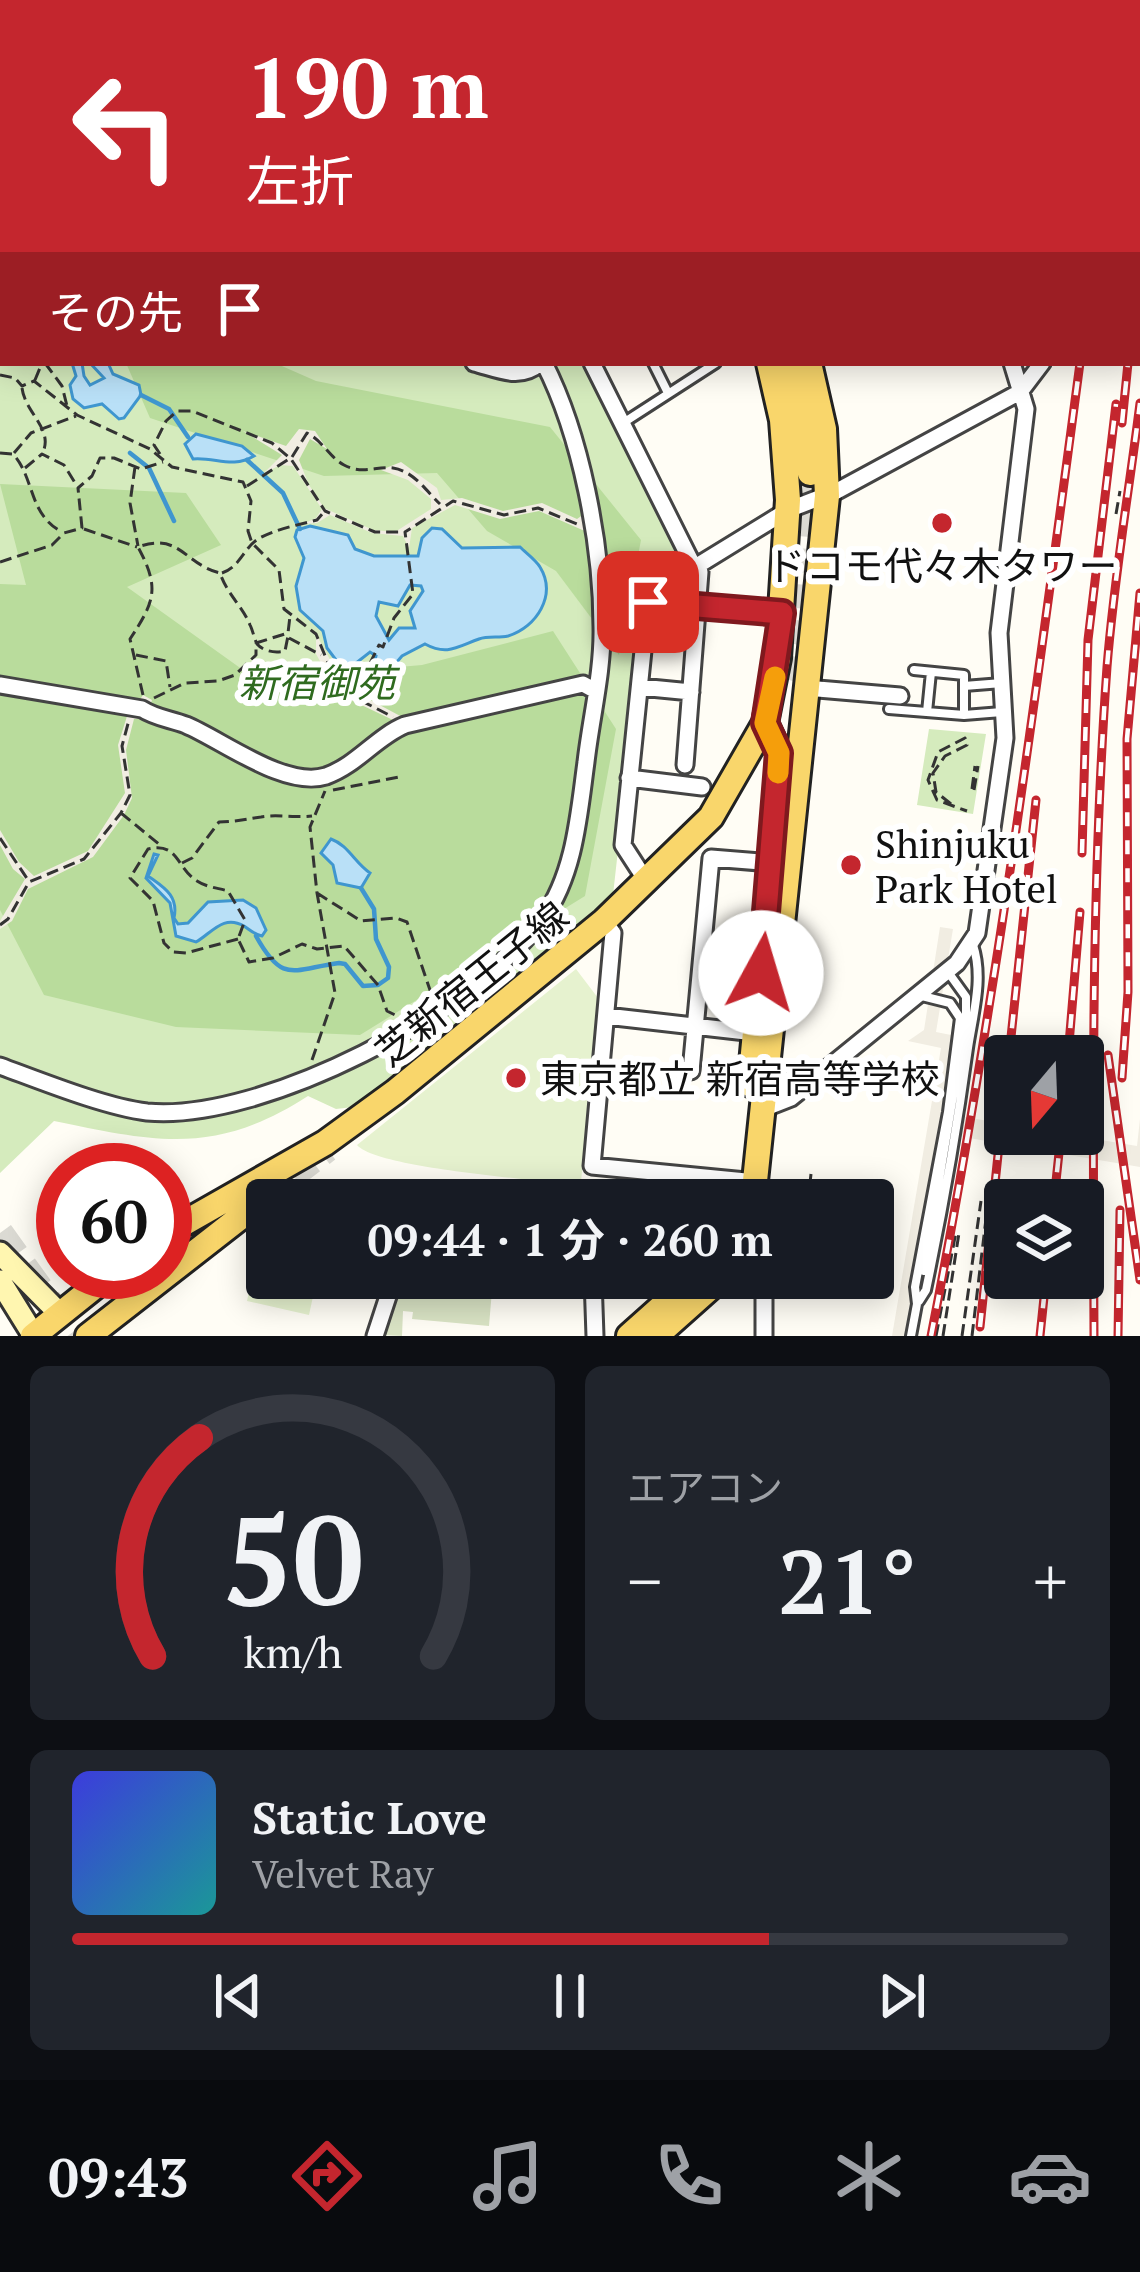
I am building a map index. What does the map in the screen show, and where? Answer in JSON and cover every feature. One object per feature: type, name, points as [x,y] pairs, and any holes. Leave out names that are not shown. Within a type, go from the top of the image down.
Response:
[{"type":"main road","points":[[748,1179],[779,753],[765,723],[782,613],[788,510],[782,420],[770,366]]},
{"type":"main road","points":[[793,366],[810,473]]},
{"type":"main road","points":[[749,1179],[764,1109],[827,496],[824,429],[810,366]]},
{"type":"main road","name":"芝新宿王子線","points":[[192,1219],[325,1143],[395,1092],[604,921],[711,817],[765,723]]},
{"type":"main road","points":[[60,1314],[88,1336],[246,1214]]},
{"type":"main road","points":[[34,1336],[79,1299]]},
{"type":"main road","points":[[629,1336],[670,1299]]},
{"type":"main road","points":[[656,1336],[678,1326],[702,1299]]},
{"type":"street","points":[[486,366],[516,374],[538,366]]},
{"type":"street","points":[[0,1066],[142,1111],[233,1106],[373,1049],[517,949],[544,917],[576,832],[602,626],[592,526],[572,429],[543,366]]},
{"type":"street","points":[[593,366],[700,572],[686,764]]},
{"type":"street","points":[[764,1109],[791,1098],[947,971],[973,944],[1004,748],[999,633],[1026,415],[1013,366]]},
{"type":"street","points":[[647,882],[623,845],[648,602],[653,593],[788,510],[827,496],[1020,392],[1040,366]]},
{"type":"street","points":[[648,602],[782,613]]},
{"type":"street","points":[[0,685],[142,709],[251,760],[323,784],[388,732],[405,725],[583,684],[594,690]]},
{"type":"street","points":[[640,687],[691,692]]},
{"type":"street","points":[[806,688],[895,702]]},
{"type":"street","points":[[629,778],[702,787]]},
{"type":"street","points":[[691,1071],[711,858],[772,863]]},
{"type":"street","points":[[604,921],[614,933],[592,1166],[673,1179]]},
{"type":"street","points":[[606,1016],[755,1033]]},
{"type":"street","points":[[767,1074],[792,1083],[809,1081]]},
{"type":"street","points":[[3,1265],[60,1314]]},
{"type":"street","points":[[3,1265],[34,1336]]},
{"type":"street","points":[[375,1336],[387,1299]]},
{"type":"street","points":[[594,1299],[595,1336]]},
{"type":"street","points":[[764,1299],[764,1336]]},
{"type":"lane","points":[[654,366],[667,391]]},
{"type":"lane","points":[[621,424],[711,366]]},
{"type":"lane","points":[[914,670],[964,675],[964,716]]},
{"type":"lane","points":[[927,712],[931,672]]},
{"type":"lane","points":[[964,686],[1002,683]]},
{"type":"lane","points":[[895,702],[964,716],[1004,712]]},
{"type":"lane","points":[[917,1304],[926,1290],[962,1099],[977,988],[973,944]]},
{"type":"lane","points":[[924,1271],[966,1017],[966,997],[947,971]]},
{"type":"lane","points":[[911,1336],[960,1018],[950,1003],[917,995]]},
{"type":"path","points":[[22,386],[34,381],[42,366]]},
{"type":"path","points":[[46,366],[62,386],[68,407]]},
{"type":"path","points":[[0,375],[22,386],[24,399],[48,442],[43,454],[25,468]]},
{"type":"path","points":[[34,381],[77,415],[150,448],[172,467],[225,476],[247,486]]},
{"type":"path","points":[[164,461],[154,445],[174,413],[192,411],[272,443],[291,459],[325,511],[375,532],[404,532],[453,501],[503,515],[538,508],[592,526]]},
{"type":"path","points":[[13,454],[31,433],[77,415]]},
{"type":"path","points":[[247,486],[291,459],[307,434],[348,467],[370,472],[395,468],[405,473],[441,505]]},
{"type":"path","points":[[24,444],[32,458]]},
{"type":"path","points":[[0,453],[13,454],[25,468],[36,508],[64,532]]},
{"type":"path","points":[[43,454],[64,466],[78,488],[82,528]]},
{"type":"path","points":[[78,488],[92,476],[100,458],[149,468],[164,461]]},
{"type":"path","points":[[135,467],[130,503],[139,547],[154,583],[147,614],[130,639],[142,709]]},
{"type":"path","points":[[247,486],[251,501],[248,531],[252,543],[279,570],[284,609],[316,634],[336,682],[405,725]]},
{"type":"path","points":[[1116,514],[1120,491]]},
{"type":"path","points":[[558,516],[561,506]]},
{"type":"path","points":[[0,562],[52,545],[64,532],[82,528],[139,547],[173,543],[203,569],[220,573],[232,570],[252,543],[317,520],[325,511]]},
{"type":"path","points":[[354,697],[414,589],[404,532]]},
{"type":"path","points":[[0,925],[29,882],[84,859],[121,813],[130,795],[122,746],[130,718],[170,688],[235,675],[256,655],[248,618],[240,612],[220,573]]},
{"type":"path","points":[[256,643],[277,653],[285,651],[290,616]]},
{"type":"path","points":[[256,643],[288,635],[323,655]]},
{"type":"path","points":[[134,655],[166,661],[170,688]]},
{"type":"path","points":[[951,804],[936,792],[933,773],[949,752],[967,745],[965,738],[938,752],[928,780],[933,796],[942,804],[967,812]]},
{"type":"path","points":[[973,790],[976,766]]},
{"type":"path","points":[[305,1077],[331,1010],[334,979],[310,827],[323,784],[358,788],[399,777]]},
{"type":"path","points":[[121,813],[175,852],[199,883],[228,891],[244,920],[238,939],[249,962],[273,958],[302,944],[329,949],[344,946],[378,985],[387,1011],[409,1026]]},
{"type":"path","points":[[182,863],[192,858],[219,822],[264,816],[313,817]]},
{"type":"path","points":[[0,838],[29,882]]},
{"type":"path","points":[[161,846],[148,849],[130,878],[153,901],[164,944],[172,952],[186,953],[238,939]]},
{"type":"path","points":[[317,893],[361,921],[406,922],[437,1008]]},
{"type":"path","points":[[810,1179],[811,1174]]},
{"type":"path","points":[[962,1336],[985,1201],[971,1336]]},
{"type":"path","points":[[939,1336],[957,1233]]},
{"type":"green space","name":"新宿御苑","points":[[0,366],[588,366],[687,564],[646,598],[613,895],[353,1107],[336,1109],[308,1096],[243,1128],[184,1139],[54,1121],[0,1173]]},
{"type":"green space","points":[[127,366],[282,366],[316,381],[550,427],[641,540],[619,655],[556,571],[487,531],[437,473],[324,476],[150,418]]},
{"type":"green space","points":[[0,484],[186,493],[221,545],[127,587],[250,675],[297,676],[422,665],[553,631],[616,729],[585,896],[360,1035],[176,1027],[44,995],[0,910],[0,584],[26,585]]},
{"type":"green space","points":[[929,729],[986,734],[973,814],[917,805]]},
{"type":"green space","name":"東京都立 新宿高等学校","points":[[576,969],[598,998],[581,1179],[523,1179],[425,1166],[370,1153],[357,1145]]},
{"type":"green space","points":[[247,1299],[312,1299],[309,1315]]},
{"type":"green space","points":[[391,1299],[491,1299],[489,1326],[412,1319],[413,1312],[403,1311],[402,1336],[379,1335]]},
{"type":"shaded area","points":[[531,366],[551,366],[578,431],[592,495],[607,624],[579,845],[558,902],[508,964],[415,1028],[373,1049],[381,1037],[495,964],[550,898],[569,847],[589,692],[583,688],[407,730],[386,741],[354,770],[328,781],[320,778],[318,784],[273,774],[184,729],[134,719],[126,750],[132,798],[124,815],[93,857],[28,889],[12,921],[0,929],[25,879],[13,869],[0,845],[0,830],[19,862],[34,876],[88,851],[125,793],[118,745],[128,713],[0,692],[0,679],[130,702],[143,695],[152,700],[155,711],[197,724],[241,750],[278,765],[318,771],[349,761],[393,720],[353,701],[333,684],[316,654],[316,634],[345,687],[359,687],[359,694],[404,718],[586,677],[592,669],[597,615],[587,532],[539,511],[500,519],[455,505],[412,528],[409,548],[403,536],[372,533],[330,515],[303,524],[322,509],[293,466],[280,465],[263,474],[282,455],[243,431],[286,446],[299,429],[315,431],[327,449],[310,439],[299,460],[309,485],[324,508],[373,530],[395,532],[431,509],[431,499],[408,480],[381,470],[401,462],[437,488],[441,500],[462,498],[503,511],[542,503],[577,519],[584,514],[568,430],[544,376],[530,372]]},
{"type":"shaded area","points":[[940,927],[953,929],[936,1032],[956,1036],[943,1113],[984,1120],[984,1141],[939,1133],[905,1336],[892,1336],[941,1048],[908,1041],[924,1030]]},
{"type":"shaded area","points":[[1140,1119],[1140,1167],[1069,1155],[1104,1155],[1104,1140],[1137,1146]]},
{"type":"water","points":[[73,366],[82,366],[90,385],[104,378],[93,366],[109,366],[113,374],[139,385],[141,395],[119,419],[102,404],[84,408],[73,399],[70,385],[76,376]]},
{"type":"water","points":[[196,434],[242,446],[254,456],[231,462],[193,459],[185,444]]},
{"type":"water","points":[[310,526],[348,535],[355,549],[374,556],[418,556],[422,538],[432,528],[442,529],[462,548],[520,547],[540,567],[545,599],[535,618],[518,632],[452,649],[425,644],[402,656],[374,689],[370,679],[376,656],[370,652],[342,668],[327,648],[323,631],[300,610],[296,586],[304,558],[295,537],[297,530]],"holes":[[[410,585],[421,586],[423,591],[410,611],[415,628],[399,628],[389,640],[376,616],[379,602],[398,606]]]},
{"type":"water","points":[[331,839],[370,873],[361,888],[337,883],[333,865],[321,853]]},
{"type":"water","points":[[154,854],[158,855],[148,876],[172,898],[178,924],[188,923],[208,902],[243,900],[256,908],[266,930],[262,936],[230,922],[196,942],[176,936],[170,903],[146,878]]},
{"type":"waterway","points":[[141,395],[169,409],[188,437]]},
{"type":"waterway","points":[[130,453],[149,468],[174,521]]},
{"type":"waterway","points":[[247,460],[283,493],[300,529]]},
{"type":"waterway","points":[[256,936],[282,968],[345,964],[363,986],[378,985],[388,978],[389,967],[376,939],[374,909],[361,888]]},
{"type":"tunnel","points":[[782,678],[800,613],[810,473]]},
{"type":"tunnel","points":[[290,1179],[328,1150]]},
{"type":"tunnel","points":[[0,1233],[74,1336]]},
{"type":"railway","points":[[931,1336],[994,972],[1080,366]]},
{"type":"railway","points":[[1122,423],[1128,366]]},
{"type":"railway","points":[[1094,1336],[1094,1001],[1102,750],[1114,601],[1140,403]]},
{"type":"railway","points":[[1082,853],[1088,640],[1116,404]]},
{"type":"railway","points":[[1122,1078],[1128,992],[1127,739],[1140,593]]},
{"type":"railway","points":[[1011,1035],[1036,800]]},
{"type":"railway","points":[[1070,1035],[1080,912]]},
{"type":"railway","points":[[1108,1055],[1140,1280]]},
{"type":"railway","points":[[980,1327],[998,1155]]},
{"type":"railway","points":[[1056,1179],[1059,1155]]},
{"type":"railway","points":[[1118,1336],[1120,1210]]},
{"type":"railway","points":[[1040,1336],[1044,1299]]},
{"type":"slow traffic","points":[[775,677],[765,723],[779,753],[778,773]]},
{"type":"place","name":"ドコモ代々木タワー","points":[[942,523]]},
{"type":"place","name":"Shinjuku Park Hotel","points":[[851,865]]},
{"type":"place","name":"東京都立 新宿高等学校","points":[[516,1078]]},
{"type":"route","points":[[648,602],[782,613],[765,723],[779,753],[761,973]]}]
